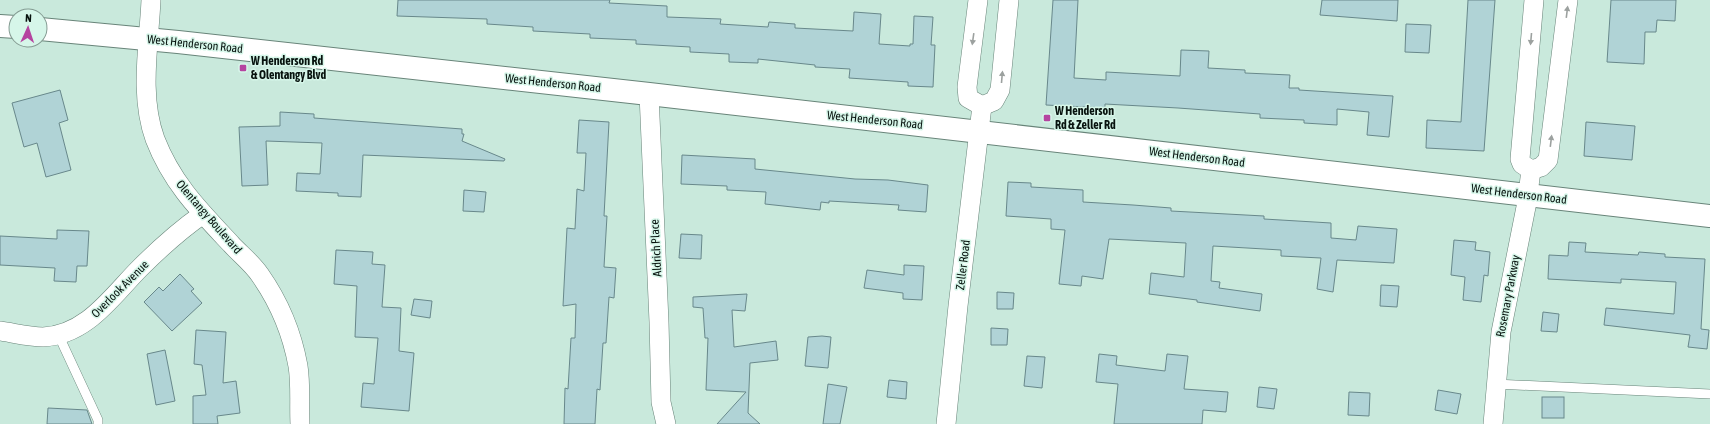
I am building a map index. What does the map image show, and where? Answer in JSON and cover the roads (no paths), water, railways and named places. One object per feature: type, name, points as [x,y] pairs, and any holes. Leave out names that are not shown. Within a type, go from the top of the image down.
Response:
[{"type":"main road","name":"West Henderson Road","points":[[48,30],[980,131],[1710,216]]},
{"type":"street","name":"Olentangy Boulevard","points":[[151,0],[146,84],[149,112],[155,137],[179,186],[202,214],[259,274],[289,329],[298,368],[300,424]]},
{"type":"street","points":[[978,0],[967,87],[968,98],[982,106],[994,101],[1000,90],[1009,0]]},
{"type":"street","points":[[1534,0],[1520,159],[1522,164],[1532,170],[1541,167],[1548,160],[1568,0]]},
{"type":"street","name":"Aldrich Place","points":[[649,94],[659,322],[660,402],[666,424]]},
{"type":"street","name":"Zeller Road","points":[[946,424],[958,306],[982,106]]},
{"type":"street","name":"Rosemary Parkway","points":[[1493,424],[1501,332],[1532,170]]},
{"type":"street","name":"Overlook Avenue","points":[[0,332],[42,337],[58,334],[87,321],[100,311],[140,268],[177,232],[202,214]]},
{"type":"lane","points":[[58,334],[98,420],[98,424]]},
{"type":"lane","points":[[1496,384],[1710,394]]},
{"type":"place","name":"W Henderson Rd & Olentangy Blvd","points":[[243,68]]},
{"type":"place","name":"W Henderson Rd & Zeller Rd","points":[[1047,118]]}]
